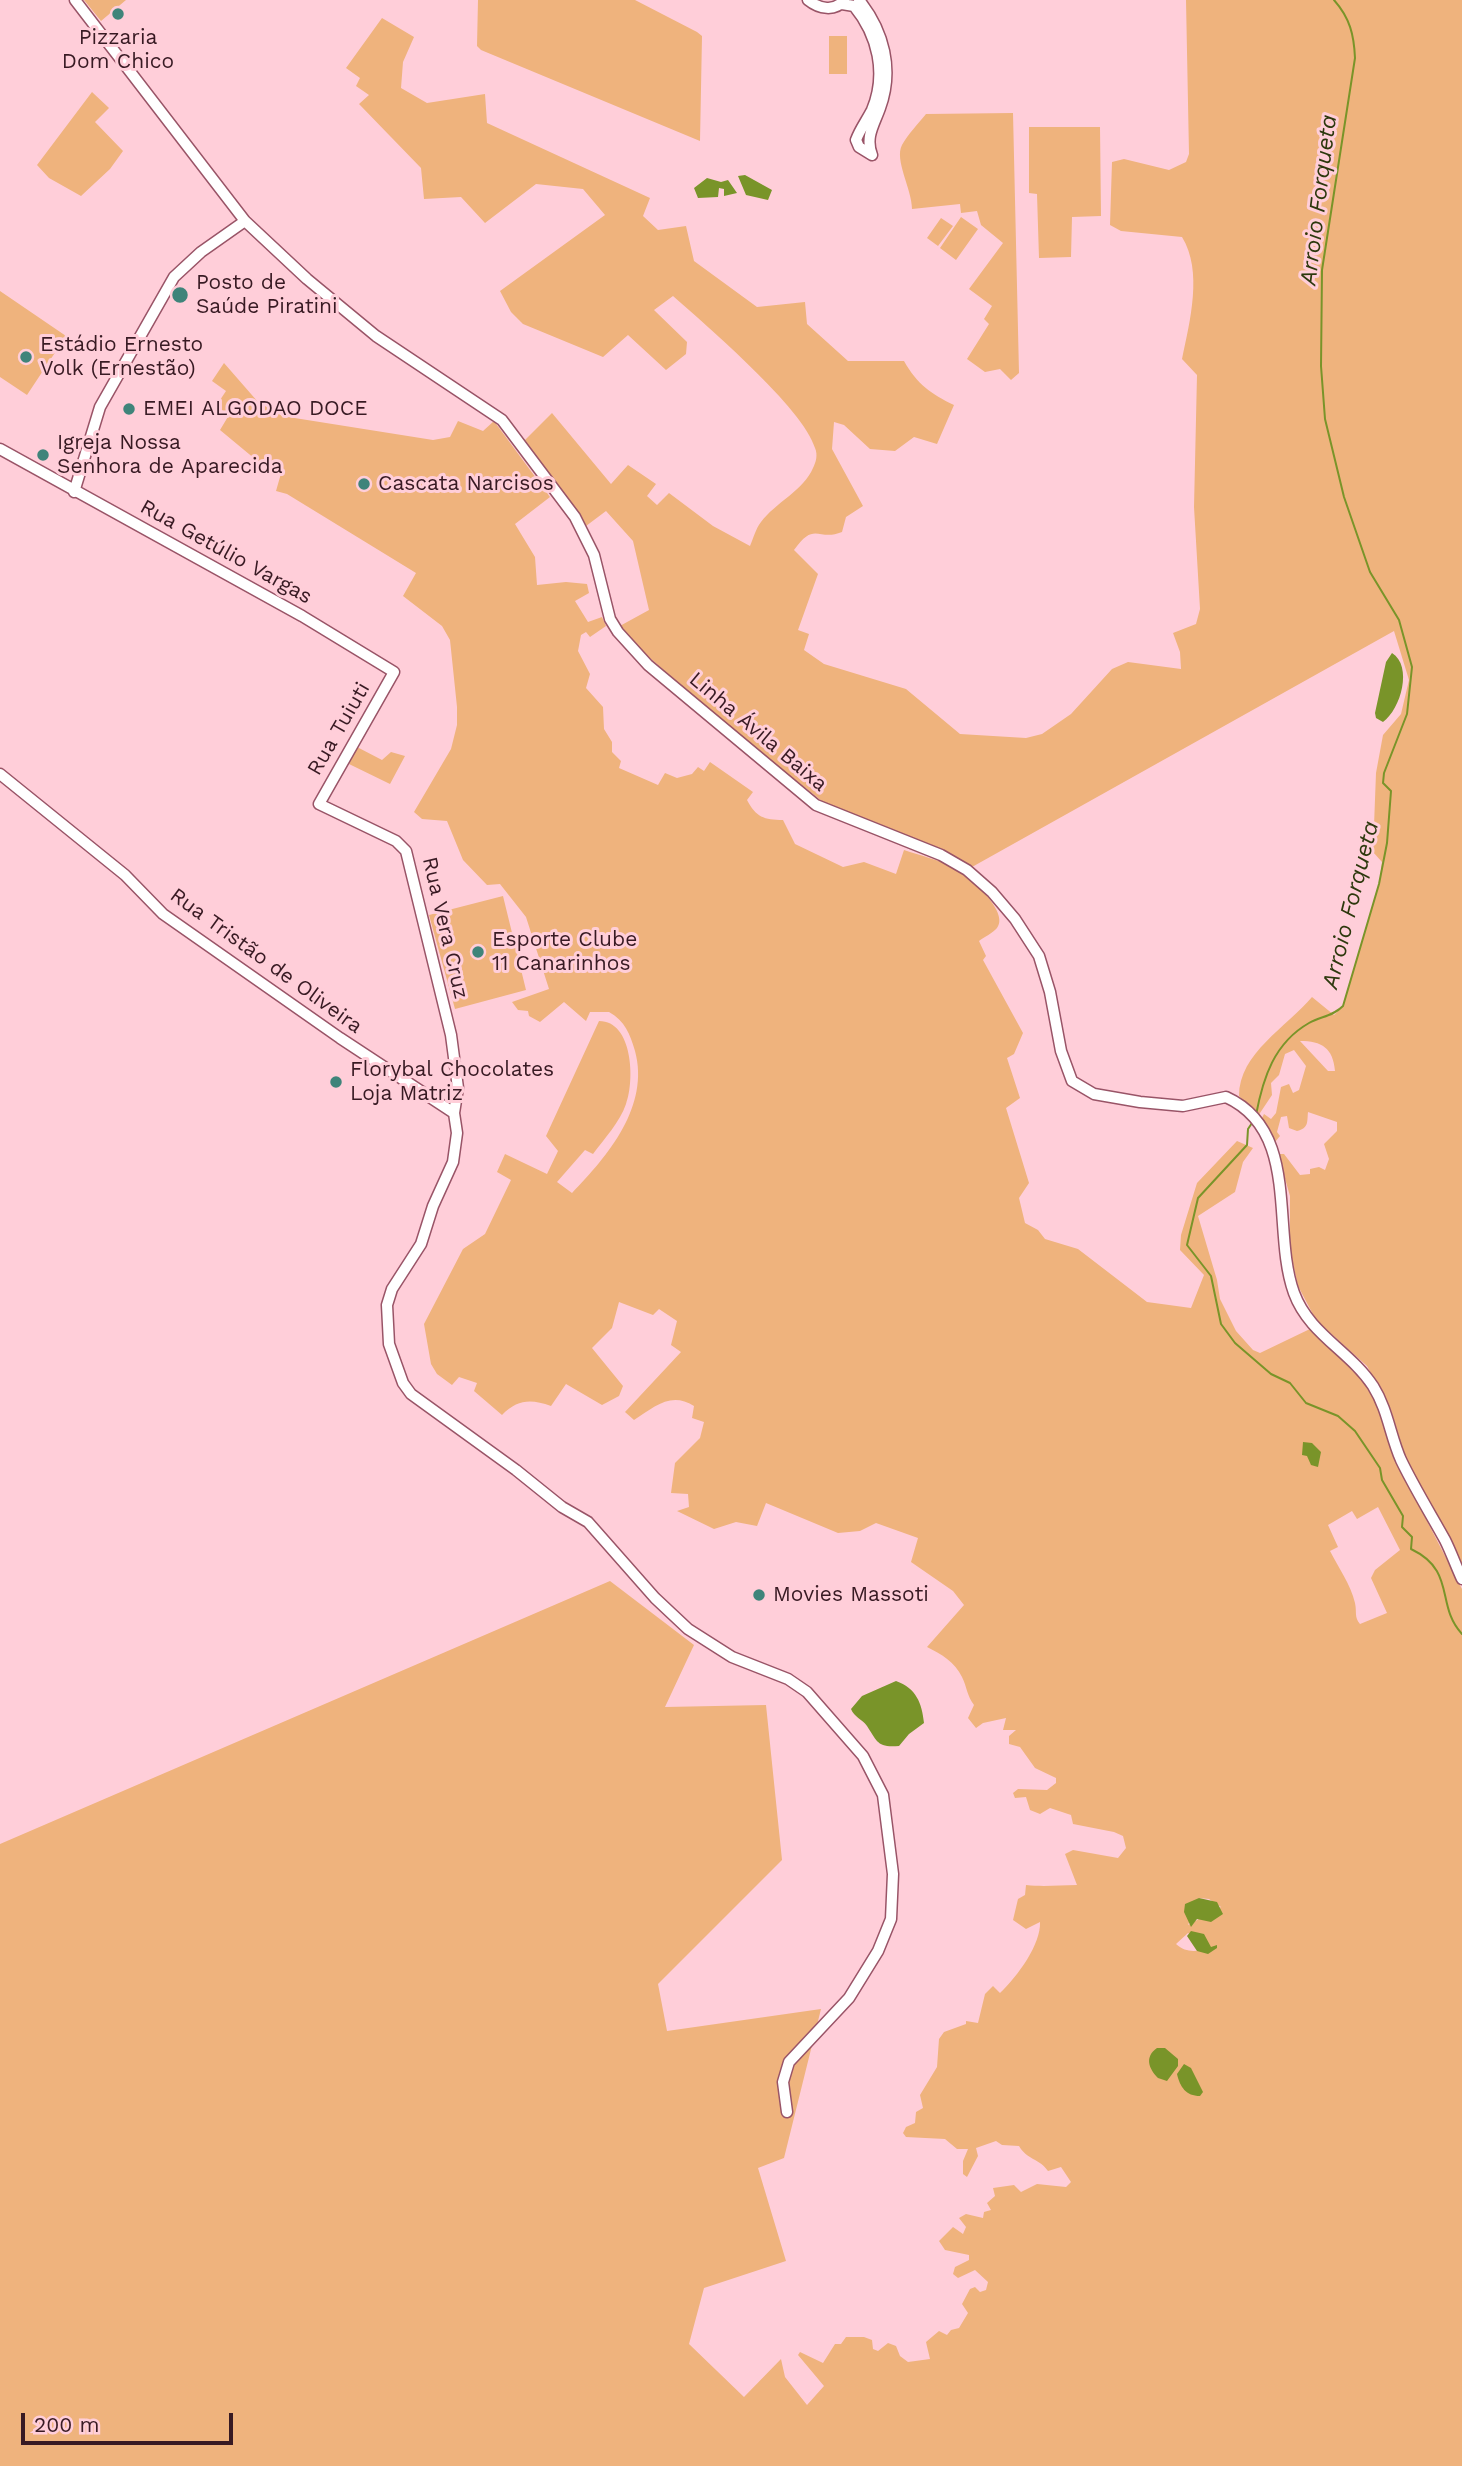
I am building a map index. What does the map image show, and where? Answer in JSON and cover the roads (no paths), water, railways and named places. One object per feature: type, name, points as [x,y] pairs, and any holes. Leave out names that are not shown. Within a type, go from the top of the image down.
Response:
[{"type":"street","points":[[74,492],[100,407],[174,277],[201,252],[245,221],[75,0]]},
{"type":"street","points":[[808,0],[822,8],[843,2],[854,6],[876,43],[878,90],[856,140],[859,147],[872,155],[869,137],[884,93],[886,63],[876,24],[859,0]]},
{"type":"street","name":"Linha Ávila Baixa","points":[[245,221],[307,279],[368,330],[502,420],[575,517],[594,555],[610,619],[618,632],[649,665],[816,806],[941,855],[967,870],[992,892],[1015,919],[1039,956],[1050,992],[1061,1051],[1072,1081],[1082,1090],[1119,1099],[1183,1106],[1226,1097],[1249,1110],[1262,1127],[1282,1188],[1284,1257],[1295,1295],[1312,1324],[1362,1372],[1378,1395],[1389,1417],[1402,1462],[1450,1550],[1462,1579]]},
{"type":"street","name":"Rua Getúlio Vargas","points":[[0,449],[278,602],[394,672]]},
{"type":"street","name":"Rua Tuiuti","points":[[319,804],[394,672]]},
{"type":"street","name":"Rua Tristão de Oliveira","points":[[0,774],[124,875],[163,914],[454,1113]]},
{"type":"street","name":"Rua Vera Cruz","points":[[319,804],[396,841],[408,855],[454,1048],[458,1088],[454,1113],[457,1133],[453,1162],[432,1206],[421,1244],[392,1289],[387,1305],[389,1343],[403,1383],[411,1394],[562,1507],[588,1522],[655,1598],[688,1629],[732,1657],[788,1679],[807,1692],[863,1756],[883,1795],[893,1874],[891,1919],[877,1951],[849,1998],[789,2062],[783,2082],[787,2112]]},
{"type":"waterway","name":"Arroio Forqueta","points":[[1256,1115],[1262,1088],[1279,1051],[1297,1031],[1343,1006],[1379,884],[1387,843],[1391,791],[1383,783],[1384,773],[1407,714],[1412,667],[1399,620],[1370,572],[1344,497],[1325,419],[1321,366],[1322,270],[1355,58],[1350,27],[1334,0]]},
{"type":"waterway","name":"Arroio Forqueta","points":[[1252,1123],[1248,1129],[1247,1145],[1198,1198],[1187,1245],[1211,1276],[1221,1324],[1235,1343],[1271,1374],[1290,1383],[1306,1403],[1338,1416],[1355,1431],[1380,1468],[1382,1480],[1403,1516],[1402,1527],[1412,1537],[1411,1549],[1435,1567],[1449,1612],[1462,1634]]},
{"type":"place","name":"Pizzaria Dom Chico","points":[[118,14]]},
{"type":"place","name":"Posto de Saúde Piratini","points":[[180,295]]},
{"type":"place","name":"Estádio Ernesto Volk (Ernestão)","points":[[26,357]]},
{"type":"place","name":"EMEI ALGODAO DOCE","points":[[129,409]]},
{"type":"place","name":"Igreja Nossa Senhora de Aparecida","points":[[43,455]]},
{"type":"place","name":"Cascata Narcisos","points":[[364,484]]},
{"type":"place","name":"Esporte Clube 11 Canarinhos","points":[[478,952]]},
{"type":"place","name":"Florybal Chocolates Loja Matriz","points":[[336,1082]]},
{"type":"place","name":"Movies Massoti","points":[[759,1595]]}]
